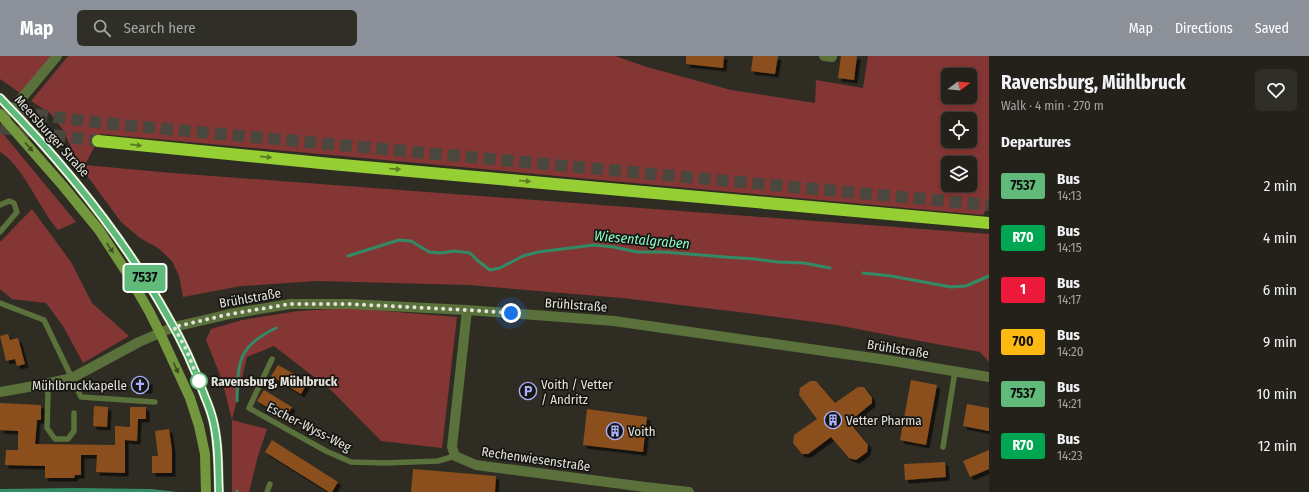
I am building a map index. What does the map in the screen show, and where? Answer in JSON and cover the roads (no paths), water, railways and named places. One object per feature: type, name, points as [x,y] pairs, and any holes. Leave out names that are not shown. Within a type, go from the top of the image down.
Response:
[{"type":"highway","points":[[98,141],[989,223]]},
{"type":"street","points":[[2,116],[12,110],[57,56]]},
{"type":"street","name":"Meersburger Straße","points":[[0,98],[75,181],[116,233],[174,327],[197,376],[213,420],[218,452],[219,487]]},
{"type":"street","name":"Meersburger Straße","points":[[2,116],[63,186],[98,230],[127,273],[160,333],[190,398],[200,426],[205,454],[206,487]]},
{"type":"street","name":"Brühlstraße","points":[[0,392],[72,378],[137,343],[174,327],[230,314],[290,304],[349,304],[467,310],[614,321],[989,377]]},
{"type":"street","points":[[455,456],[452,447],[467,310]]},
{"type":"street","name":"Rechenwiesenstraße","points":[[455,456],[476,465],[689,492]]},
{"type":"lane","points":[[0,205],[9,201],[14,203],[18,212],[0,232]]},
{"type":"lane","points":[[0,303],[44,320],[81,397],[155,402]]},
{"type":"lane","name":"Escher-Wyss-Weg","points":[[272,359],[249,408],[326,452],[351,462],[385,463],[438,461],[455,456]]},
{"type":"lane","points":[[943,447],[955,371]]},
{"type":"lane","points":[[45,384],[48,394],[46,428],[55,439],[68,439],[74,431],[74,413]]},
{"type":"lane","points":[[268,492],[270,484]]},
{"type":"waterway","name":"Wiesentalgraben","points":[[348,256],[399,240],[411,241],[429,252],[441,253],[454,251],[470,253],[490,270],[500,268],[523,256],[538,252],[594,245],[614,247],[637,252],[664,252],[804,263],[830,268]]},
{"type":"waterway","name":"Wiesentalgraben","points":[[863,273],[891,276],[951,287],[966,286],[989,276]]},
{"type":"waterway","name":"Wiesentalgraben","points":[[237,401],[238,375],[240,365],[247,348],[254,341],[276,328]]},
{"type":"tunnel","points":[[0,110],[102,123],[989,205]]},
{"type":"tunnel","points":[[0,128],[98,141]]},
{"type":"place","name":"Ravensburg, Mühlbruck","points":[[199,381]]},
{"type":"place","name":"Mühlbruckkapelle","points":[[140,385]]},
{"type":"place","name":"Voith / Vetter / Andritz","points":[[528,391]]},
{"type":"place","name":"Vetter Pharma","points":[[833,420]]},
{"type":"place","name":"Voith","points":[[615,431]]}]
